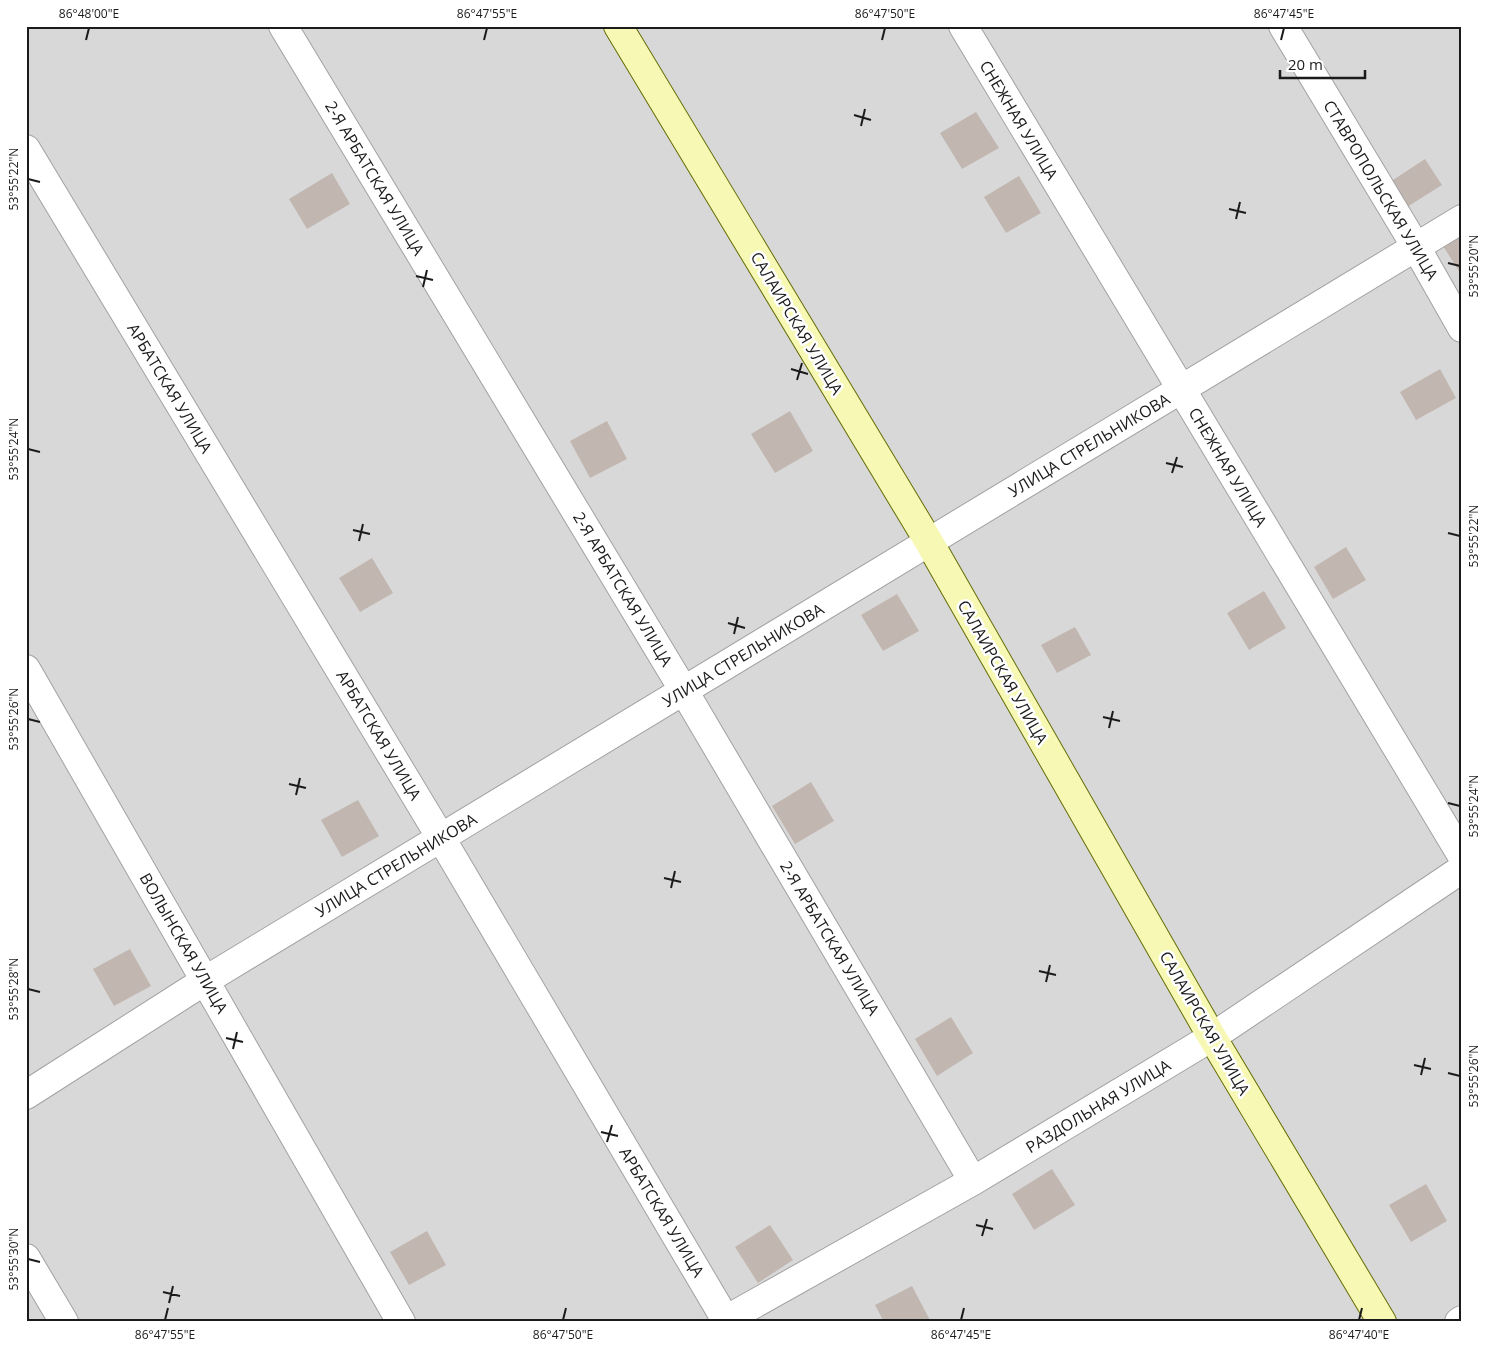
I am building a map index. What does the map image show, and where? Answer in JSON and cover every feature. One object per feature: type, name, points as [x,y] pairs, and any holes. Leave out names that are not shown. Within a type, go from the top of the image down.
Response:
[{"type":"street","name":"2-Я АРБАТСКАЯ УЛИЦА","points":[[283,26],[684,691],[973,1181]]},
{"type":"street","name":"САЛАИРСКАЯ УЛИЦА","points":[[618,26],[929,542],[1212,1037],[1382,1322]]},
{"type":"street","name":"СНЕЖНАЯ УЛИЦА","points":[[963,26],[1462,856]]},
{"type":"street","name":"СТАВРОПОЛЬСКАЯ УЛИЦА","points":[[1283,26],[1416,246],[1462,328]]},
{"type":"street","name":"АРБАТСКАЯ УЛИЦА","points":[[26,149],[441,838],[725,1321]]},
{"type":"street","name":"УЛИЦА СТРЕЛЬНИКОВА","points":[[26,1095],[206,980],[1462,219]]},
{"type":"street","name":"ВОЛЫНСКАЯ УЛИЦА","points":[[26,669],[401,1322]]},
{"type":"street","name":"РАЗДОЛЬНАЯ УЛИЦА","points":[[725,1321],[973,1181],[1212,1037],[1462,869]]},
{"type":"street","points":[[26,1258],[64,1322]]},
{"type":"shaded area","points":[[26,26],[1462,26],[1462,1322],[26,1322]]},
{"type":"building","points":[[976,112],[999,148],[962,169],[940,133]]},
{"type":"building","points":[[1425,159],[1442,185],[1407,207],[1390,182]]},
{"type":"building","points":[[332,173],[350,204],[307,229],[289,199]]},
{"type":"building","points":[[1019,176],[1041,213],[1006,233],[984,197]]},
{"type":"building","points":[[1462,234],[1462,276],[1443,246]]},
{"type":"building","points":[[1440,369],[1456,398],[1416,420],[1400,392]]},
{"type":"building","points":[[790,411],[813,451],[775,473],[751,434]]},
{"type":"building","points":[[607,421],[627,459],[590,478],[570,441]]},
{"type":"building","points":[[1346,547],[1366,580],[1333,599],[1314,567]]},
{"type":"building","points":[[372,558],[393,593],[360,612],[339,578]]},
{"type":"building","points":[[1264,591],[1286,628],[1249,650],[1227,613]]},
{"type":"building","points":[[897,594],[919,631],[883,651],[861,615]]},
{"type":"building","points":[[1075,627],[1091,655],[1057,673],[1041,645]]},
{"type":"building","points":[[811,782],[834,821],[795,844],[772,806]]},
{"type":"building","points":[[358,800],[379,836],[342,857],[321,820]]},
{"type":"building","points":[[130,949],[151,986],[114,1006],[93,969]]},
{"type":"building","points":[[951,1017],[973,1053],[937,1076],[915,1039]]},
{"type":"building","points":[[1052,1169],[1075,1205],[1034,1230],[1012,1194]]},
{"type":"building","points":[[1426,1184],[1447,1221],[1411,1242],[1389,1205]]},
{"type":"building","points":[[770,1225],[793,1260],[758,1283],[735,1247]]},
{"type":"building","points":[[427,1231],[446,1265],[409,1285],[390,1252]]},
{"type":"building","points":[[912,1286],[931,1322],[884,1322],[875,1305]]}]
